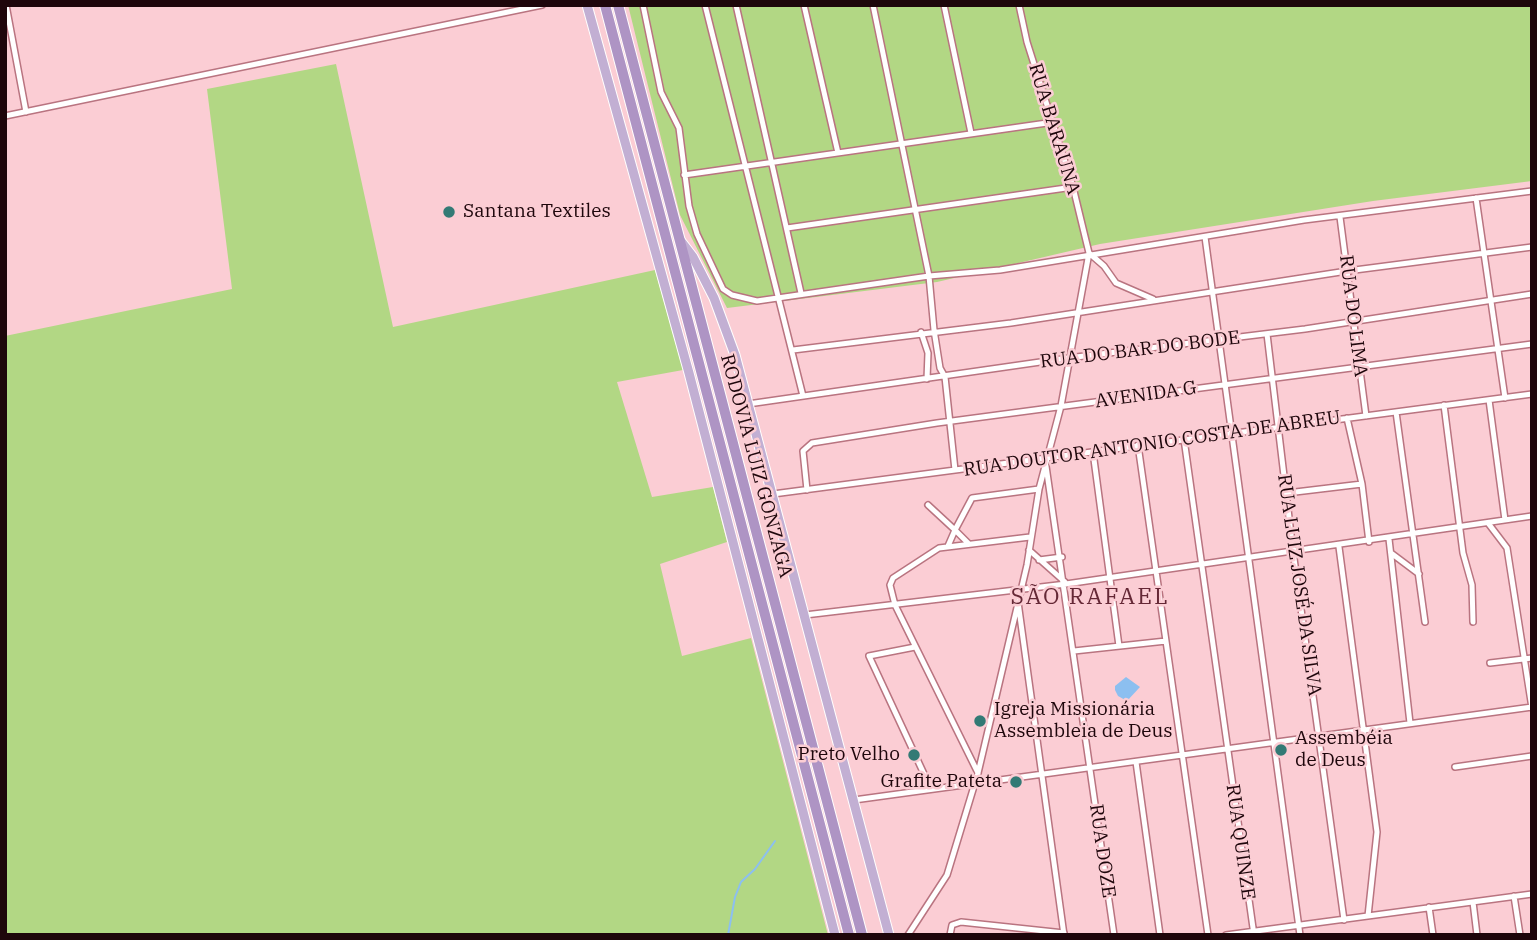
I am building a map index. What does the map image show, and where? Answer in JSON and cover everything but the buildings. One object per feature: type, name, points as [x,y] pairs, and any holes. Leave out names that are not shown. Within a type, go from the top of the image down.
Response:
[{"type":"highway","name":"RODOVIA LUIZ GONZAGA","points":[[606,5],[849,935]]},
{"type":"highway","name":"RODOVIA LUIZ GONZAGA","points":[[618,5],[862,935]]},
{"type":"main road","points":[[587,5],[689,373],[835,935]]},
{"type":"main road","points":[[677,235],[693,257],[718,307],[748,404],[889,935]]},
{"type":"street","points":[[6,5],[26,112]]},
{"type":"street","points":[[5,116],[542,5]]},
{"type":"street","points":[[643,5],[661,92],[678,128],[684,175],[697,234],[723,289],[732,295],[757,301],[929,276],[1000,270],[1089,253],[1532,191]]},
{"type":"street","points":[[705,5],[803,396]]},
{"type":"street","points":[[736,5],[801,293]]},
{"type":"street","points":[[804,5],[838,153]]},
{"type":"street","points":[[873,5],[904,144],[929,276],[939,364],[945,377],[955,470]]},
{"type":"street","points":[[944,5],[971,133]]},
{"type":"street","name":"RUA BARAUNA","points":[[1019,5],[1027,42],[1073,187],[1089,253]]},
{"type":"street","points":[[684,175],[1054,122]]},
{"type":"street","points":[[787,228],[1073,187]]},
{"type":"street","points":[[1476,198],[1505,398]]},
{"type":"street","name":"RUA DO LIMA","points":[[1340,217],[1366,416]]},
{"type":"street","points":[[1205,237],[1300,935]]},
{"type":"street","points":[[793,350],[1532,247]]},
{"type":"street","points":[[1089,253],[1104,265],[1116,283],[1155,300]]},
{"type":"street","points":[[908,935],[947,875],[978,773],[1020,590],[1039,489],[1061,407],[1089,253]]},
{"type":"street","name":"RUA DO BAR DO BODE","points":[[748,404],[1068,358],[1267,334],[1532,294]]},
{"type":"street","points":[[921,332],[928,353],[927,379]]},
{"type":"street","name":"RUA LUIZ JOSÉ DA SILVA","points":[[1267,334],[1293,551],[1344,920]]},
{"type":"street","name":"AVENIDA G","points":[[807,490],[803,451],[808,445],[950,422],[1532,344]]},
{"type":"street","name":"RUA DOUTOR ANTONIO COSTA DE ABREU","points":[[773,494],[1046,460],[1279,425],[1532,394]]},
{"type":"street","points":[[1489,400],[1505,520]]},
{"type":"street","points":[[1444,405],[1459,527],[1472,585],[1473,622]]},
{"type":"street","points":[[1396,412],[1425,622]]},
{"type":"street","points":[[1347,418],[1362,484],[1369,542]]},
{"type":"street","name":"RUA QUINZE","points":[[1184,439],[1254,933]]},
{"type":"street","points":[[1138,445],[1208,935]]},
{"type":"street","points":[[1093,452],[1119,646]]},
{"type":"street","name":"RUA DOZE","points":[[1046,460],[1114,935]]},
{"type":"street","points":[[1287,493],[1362,484]]},
{"type":"street","points":[[948,546],[972,498],[1039,489]]},
{"type":"street","points":[[928,505],[969,544]]},
{"type":"street","points":[[805,615],[1020,590],[1202,563],[1339,547],[1532,516]]},
{"type":"street","points":[[854,800],[1532,707],[1529,659],[1507,548],[1488,523]]},
{"type":"street","points":[[978,773],[895,605],[890,590],[891,581],[926,553],[948,546],[1030,537]]},
{"type":"street","points":[[1389,539],[1410,723]]},
{"type":"street","points":[[1339,547],[1378,838],[1370,881],[1368,916]]},
{"type":"street","points":[[1028,550],[1065,583]]},
{"type":"street","points":[[1390,552],[1419,574]]},
{"type":"street","points":[[1039,560],[1062,558]]},
{"type":"street","points":[[950,935],[955,923],[967,922],[1064,934],[1018,598]]},
{"type":"street","points":[[1074,652],[1166,641]]},
{"type":"street","points":[[915,647],[869,656],[931,789]]},
{"type":"street","points":[[1490,663],[1529,659]]},
{"type":"street","points":[[1455,767],[1532,756]]},
{"type":"street","points":[[1136,762],[1160,935]]},
{"type":"street","points":[[1226,935],[1532,894]]},
{"type":"street","points":[[1514,896],[1520,935]]},
{"type":"street","points":[[1473,902],[1477,935]]},
{"type":"street","points":[[1429,907],[1433,935]]},
{"type":"green space","points":[[628,5],[1532,5],[1532,181],[1373,201],[1100,244],[937,282],[727,308],[680,215]]},
{"type":"green space","points":[[336,64],[393,327],[655,270],[683,370],[617,382],[652,497],[713,487],[727,542],[660,564],[682,656],[751,638],[828,935],[5,935],[5,336],[232,289],[207,89]]},
{"type":"water","points":[[1126,677],[1140,687],[1127,701],[1118,696],[1115,690],[1115,686]]},
{"type":"waterway","points":[[728,935],[735,897],[741,882],[755,869],[775,841]]},
{"type":"place","name":"Santana Textiles","points":[[449,212]]},
{"type":"place","name":"Igreja Missionária Assembleia de Deus","points":[[980,721]]},
{"type":"place","name":"Assembéia de Deus","points":[[1281,750]]},
{"type":"place","name":"Preto Velho","points":[[914,755]]},
{"type":"place","name":"Grafite Pateta","points":[[1016,782]]},
{"type":"district","name":"SÃO RAFAEL","points":[[1090,597]]}]
